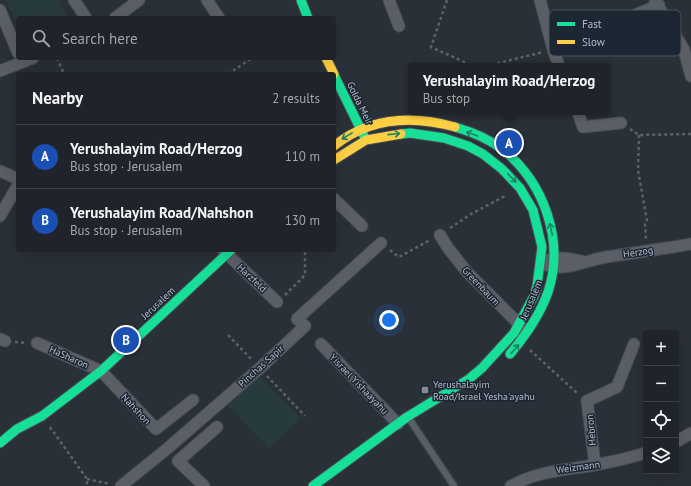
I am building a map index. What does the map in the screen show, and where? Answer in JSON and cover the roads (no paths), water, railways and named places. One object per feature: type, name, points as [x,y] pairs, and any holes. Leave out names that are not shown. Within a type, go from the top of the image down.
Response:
[{"type":"street","points":[[74,0],[85,16]]},
{"type":"street","points":[[118,16],[139,0]]},
{"type":"street","points":[[207,0],[218,16]]},
{"type":"street","points":[[302,0],[307,16]]},
{"type":"street","points":[[389,0],[399,26]]},
{"type":"street","points":[[540,0],[549,34]]},
{"type":"street","points":[[641,10],[657,3]]},
{"type":"street","points":[[0,10],[16,48]]},
{"type":"street","points":[[681,45],[684,50],[691,76]]},
{"type":"street","points":[[0,71],[17,60]]},
{"type":"street","name":"Golda Meir","points":[[327,60],[333,72]]},
{"type":"street","name":"Golda Meir","points":[[336,78],[366,140]]},
{"type":"street","points":[[579,115],[584,127],[621,123]]},
{"type":"street","name":"Jerusalem","points":[[336,144],[348,135],[370,124],[408,120],[429,122],[448,126],[484,138],[506,153],[523,168],[535,186],[548,215],[554,241],[554,262],[548,293],[536,319],[521,342],[508,356],[482,368]]},
{"type":"street","name":"Jerusalem","points":[[313,486],[408,417],[469,379],[497,353],[519,325],[534,296],[537,286],[542,247],[533,210],[520,188],[502,169],[483,154],[468,146],[444,138],[410,133],[366,140],[336,159]]},
{"type":"street","points":[[0,171],[16,178]]},
{"type":"street","points":[[0,216],[16,188]]},
{"type":"street","points":[[336,201],[362,226]]},
{"type":"street","name":"Greenbaum","points":[[440,235],[448,248],[467,272],[528,333]]},
{"type":"street","name":"Pinchas Sapir","points":[[117,485],[168,448],[260,368],[305,326],[297,319],[381,243]]},
{"type":"street","name":"Herzog","points":[[540,262],[554,262],[572,267],[604,257],[647,252],[691,244]]},
{"type":"street","name":"Jerusalem","points":[[0,443],[18,429],[42,416],[101,372],[226,252]]},
{"type":"street","name":"Harzfeld","points":[[228,252],[277,302]]},
{"type":"street","name":"HaSharon","points":[[37,343],[101,372]]},
{"type":"street","name":"Yisrael Yishaayahu","points":[[321,344],[398,424]]},
{"type":"street","name":"Hebron","points":[[595,465],[588,401],[617,387],[634,344]]},
{"type":"street","name":"Nahshon","points":[[101,372],[156,429],[193,400]]},
{"type":"street","name":"Jerusalem","points":[[2,428],[42,416]]},
{"type":"street","points":[[204,486],[178,461],[217,427]]},
{"type":"street","points":[[679,440],[691,433]]},
{"type":"street","name":"Weizmann","points":[[511,486],[522,480],[553,470],[595,465],[643,454]]},
{"type":"lane","points":[[408,417],[454,486]]},
{"type":"place","name":"Yerushalayim Road/Herzog","points":[[509,143]]},
{"type":"place","name":"Yerushalayim Road/Nahshon","points":[[126,340]]},
{"type":"place","name":"Yerushalayim Road/Israel Yesha'ayahu","points":[[425,390]]}]
